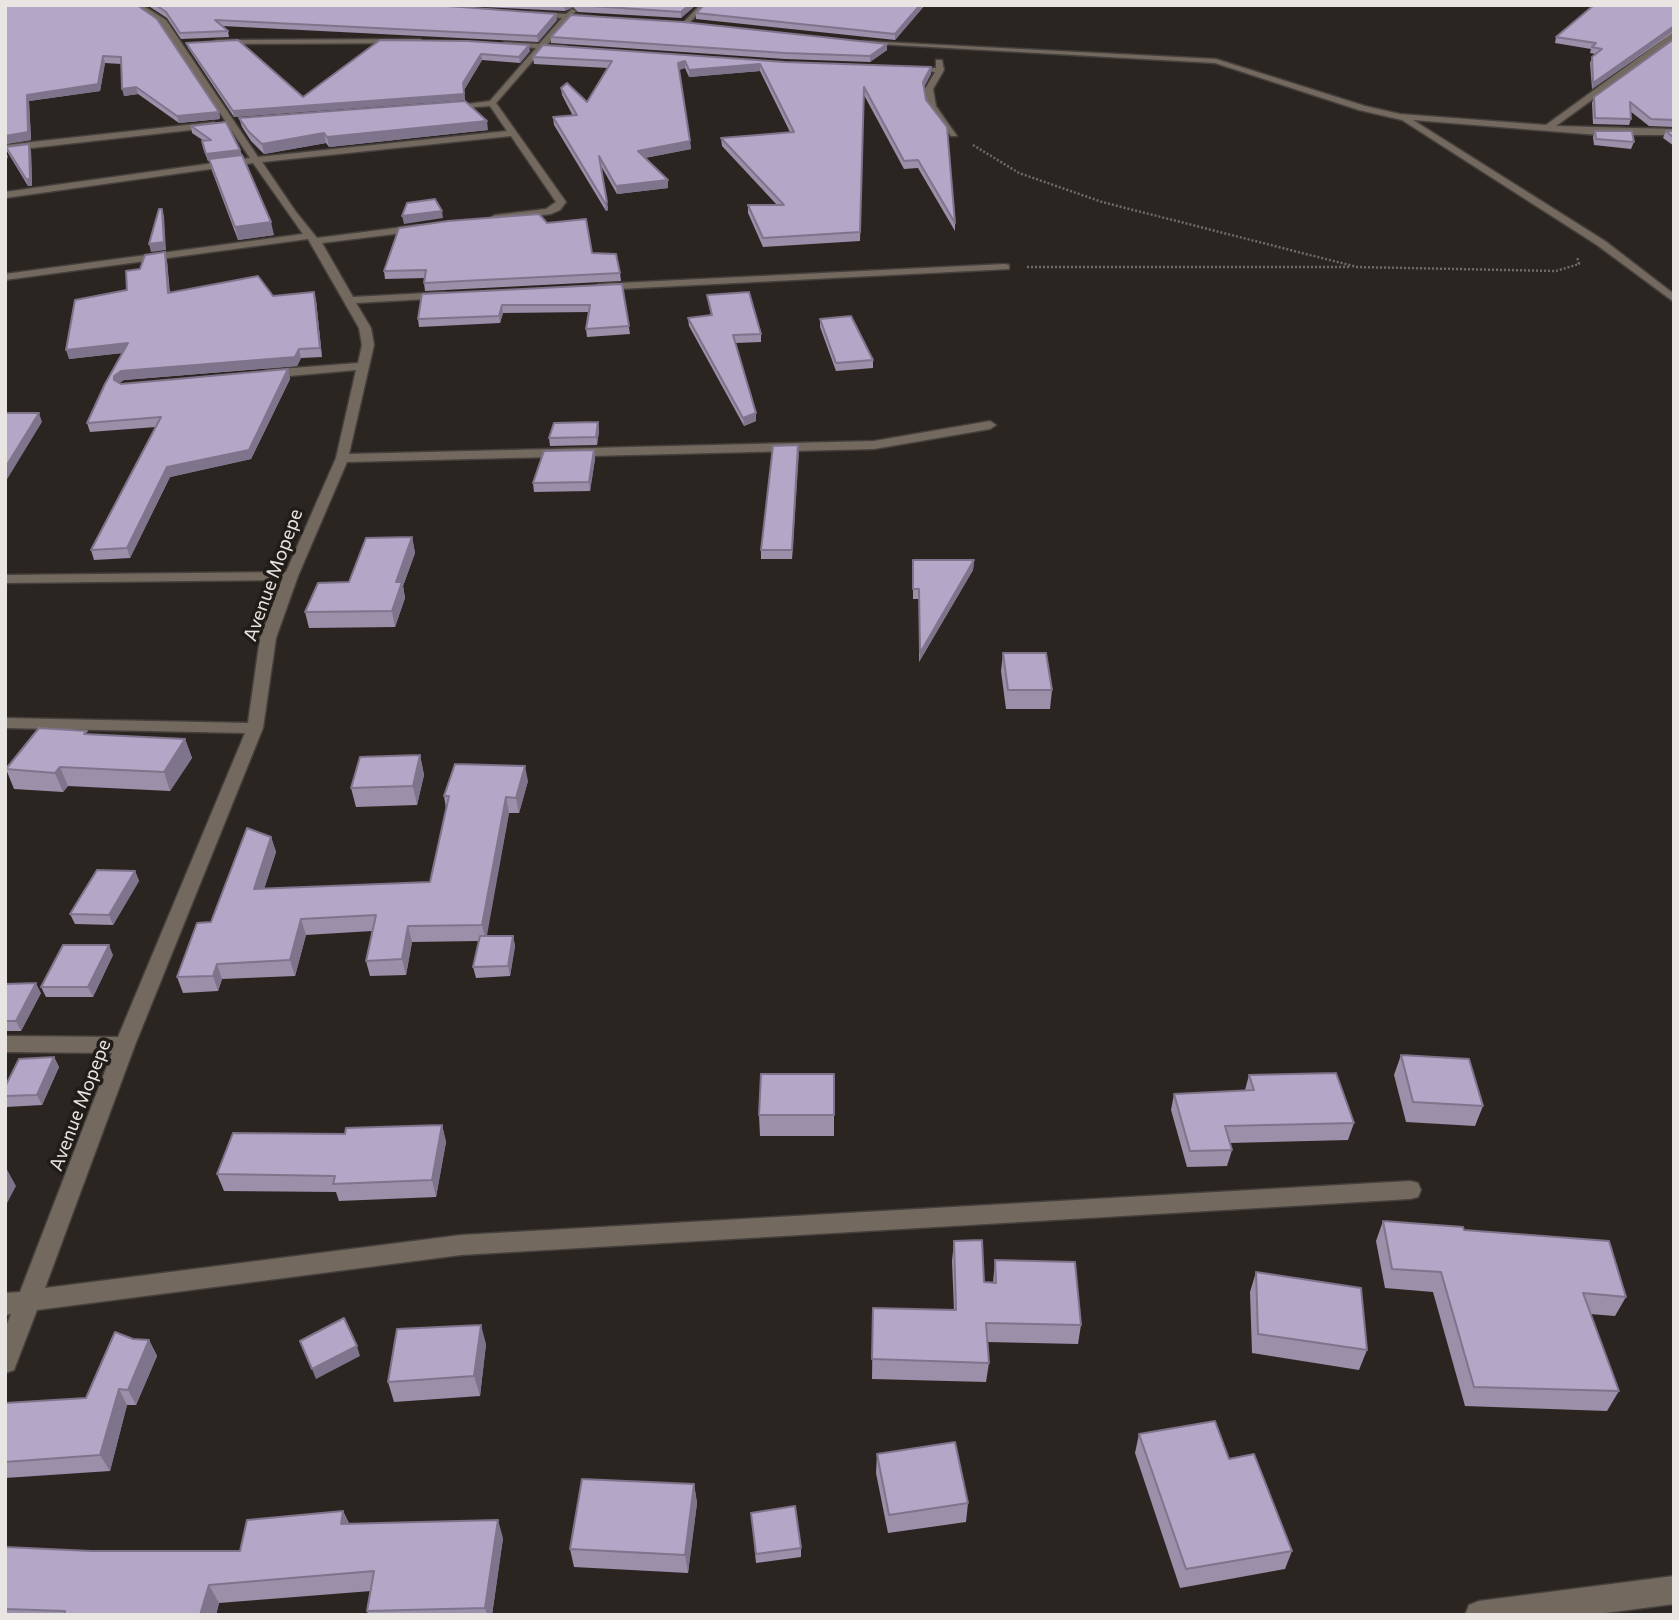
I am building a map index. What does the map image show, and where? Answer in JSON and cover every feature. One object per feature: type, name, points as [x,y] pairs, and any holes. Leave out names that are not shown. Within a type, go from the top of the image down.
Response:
[{"type":"street","name":"Avenue Mopepe","points":[[5,1362],[17,1303],[255,728],[268,638],[291,576],[342,458],[368,345],[365,328],[351,300],[313,239],[292,214],[257,160],[239,123],[185,43],[163,22],[137,5]]},
{"type":"street","points":[[437,108],[492,103],[569,16],[568,13],[581,5]]},
{"type":"street","points":[[684,23],[704,5]]},
{"type":"street","points":[[525,13],[608,18]]},
{"type":"street","points":[[671,22],[702,25]]},
{"type":"street","points":[[1548,128],[1674,36]]},
{"type":"street","points":[[204,43],[281,40],[429,41]]},
{"type":"street","points":[[493,43],[578,50]]},
{"type":"street","points":[[858,43],[1143,54],[1216,61],[1363,108],[1400,117],[1598,132],[1674,132]]},
{"type":"street","points":[[939,45],[940,70],[929,89],[932,106],[954,134]]},
{"type":"street","points":[[901,69],[940,70]]},
{"type":"street","points":[[479,220],[548,212],[557,208],[561,202],[492,103]]},
{"type":"street","points":[[1400,117],[1601,243],[1674,299]]},
{"type":"street","points":[[5,148],[239,123]]},
{"type":"street","points":[[5,195],[257,160],[513,133]]},
{"type":"street","points":[[5,277],[424,227]]},
{"type":"street","points":[[585,288],[1005,267]]},
{"type":"street","points":[[351,300],[461,294]]},
{"type":"street","points":[[257,375],[363,366]]},
{"type":"street","points":[[342,458],[874,445],[990,425]]},
{"type":"street","points":[[5,579],[291,576]]},
{"type":"street","points":[[5,723],[255,728]]},
{"type":"street","points":[[5,1044],[125,1045]]},
{"type":"street","points":[[17,1303],[461,1245],[1410,1190]]},
{"type":"street","points":[[1479,1615],[1674,1590]]},
{"type":"path","points":[[954,134],[1020,173],[1102,202],[1357,267]]},
{"type":"path","points":[[1005,267],[1357,267],[1556,271],[1579,264],[1575,249],[1601,243]]},
{"type":"building","points":[[5,5],[137,5],[157,19],[219,112],[177,116],[136,87],[122,89],[121,57],[103,56],[98,84],[27,95],[28,132],[5,136]]},
{"type":"building","points":[[156,5],[434,5],[556,14],[537,36],[215,20],[228,31],[180,33],[166,12]]},
{"type":"building","points":[[577,5],[689,5],[681,12]]},
{"type":"building","points":[[704,5],[920,5],[895,34],[696,13]]},
{"type":"building","points":[[1594,5],[1674,5],[1674,26],[1593,83],[1592,57],[1602,49],[1592,47],[1596,43],[1556,37]]},
{"type":"building","points":[[571,15],[683,22],[887,44],[870,56],[551,37]]},
{"type":"building","points":[[1674,39],[1674,120],[1651,119],[1630,102],[1631,119],[1595,118],[1594,97]]},
{"type":"building","points":[[238,40],[303,97],[380,40],[529,45],[519,57],[481,54],[463,83],[464,94],[233,111],[186,43]]},
{"type":"building","points":[[543,45],[785,62],[931,67],[923,82],[926,100],[947,127],[955,223],[918,160],[904,161],[864,87],[860,232],[763,238],[748,205],[784,205],[721,138],[794,132],[760,64],[689,70],[685,61],[678,63],[690,141],[638,151],[668,180],[616,186],[599,156],[607,202],[605,203],[553,117],[577,115],[561,88],[567,83],[587,102],[612,61],[533,57]]},
{"type":"building","points":[[465,101],[487,121],[327,137],[324,133],[262,144],[239,118]]},
{"type":"building","points":[[226,122],[240,150],[206,154],[202,141],[211,140],[191,126]]},
{"type":"building","points":[[1595,131],[1632,131],[1634,142],[1596,139]]},
{"type":"building","points":[[29,144],[30,179],[26,179],[6,147]]},
{"type":"building","points":[[242,155],[271,222],[235,227],[209,159]]},
{"type":"building","points":[[435,199],[442,211],[402,216],[407,203]]},
{"type":"building","points":[[159,209],[162,209],[164,242],[149,244]]},
{"type":"building","points":[[539,214],[547,223],[586,219],[592,253],[616,254],[620,273],[424,283],[426,270],[384,271],[399,228]]},
{"type":"building","points":[[165,252],[168,293],[258,276],[273,296],[314,292],[320,348],[299,349],[295,357],[121,371],[114,376],[114,380],[121,384],[288,369],[249,450],[167,467],[127,548],[91,550],[161,417],[87,423],[128,343],[66,350],[75,300],[127,290],[126,271],[140,269],[145,255]]},
{"type":"building","points":[[622,284],[629,326],[586,329],[590,305],[502,305],[499,316],[418,319],[422,294]]},
{"type":"building","points":[[749,292],[761,334],[733,335],[756,413],[743,418],[688,318],[712,315],[707,295]]},
{"type":"building","points":[[851,316],[873,360],[836,363],[820,319]]},
{"type":"building","points":[[39,413],[5,468],[5,414]]},
{"type":"building","points":[[598,422],[596,437],[549,438],[554,423]]},
{"type":"building","points":[[798,445],[792,550],[761,550],[773,446]]},
{"type":"building","points":[[594,450],[589,482],[533,483],[544,451]]},
{"type":"building","points":[[412,537],[396,582],[402,582],[392,611],[305,612],[318,583],[349,582],[366,538]]},
{"type":"building","points":[[913,560],[974,560],[920,653],[919,589],[913,589]]},
{"type":"building","points":[[1003,653],[1046,653],[1052,690],[1008,690]]},
{"type":"building","points":[[39,728],[87,731],[84,734],[185,739],[164,772],[60,767],[55,773],[6,769]]},
{"type":"building","points":[[420,755],[413,786],[351,788],[360,757]]},
{"type":"building","points":[[455,764],[525,766],[516,798],[506,797],[482,925],[408,926],[402,959],[366,961],[376,915],[301,919],[290,960],[217,964],[213,976],[177,977],[197,923],[211,922],[247,828],[271,837],[254,889],[430,882],[449,796],[444,796]]},
{"type":"building","points":[[97,870],[135,871],[109,915],[70,914]]},
{"type":"building","points":[[480,936],[513,936],[508,966],[473,967]]},
{"type":"building","points":[[63,945],[109,945],[88,987],[41,987]]},
{"type":"building","points":[[36,983],[16,1021],[5,1021],[5,984]]},
{"type":"building","points":[[1401,1055],[1469,1059],[1483,1106],[1413,1102]]},
{"type":"building","points":[[54,1057],[37,1095],[5,1096],[5,1087],[19,1059]]},
{"type":"building","points":[[1336,1073],[1354,1123],[1225,1126],[1232,1150],[1190,1151],[1174,1094],[1254,1090],[1249,1075]]},
{"type":"building","points":[[761,1074],[834,1074],[834,1115],[759,1115]]},
{"type":"building","points":[[442,1125],[432,1180],[333,1184],[335,1176],[217,1174],[233,1133],[345,1134],[346,1128]]},
{"type":"building","points":[[1383,1221],[1609,1241],[1626,1297],[1583,1293],[1619,1391],[1474,1387],[1441,1272],[1392,1269]]},
{"type":"building","points":[[982,1240],[984,1282],[996,1283],[995,1260],[1075,1262],[1081,1325],[986,1323],[989,1363],[872,1359],[873,1308],[956,1310],[954,1241]]},
{"type":"building","points":[[1256,1272],[1361,1288],[1367,1350],[1258,1334]]},
{"type":"building","points":[[344,1318],[357,1346],[312,1369],[300,1341]]},
{"type":"building","points":[[481,1325],[474,1376],[388,1382],[397,1329]]},
{"type":"building","points":[[115,1332],[133,1339],[149,1340],[128,1390],[119,1389],[100,1455],[5,1462],[5,1403],[86,1398]]},
{"type":"building","points":[[1215,1421],[1229,1459],[1254,1454],[1292,1551],[1186,1569],[1139,1434]]},
{"type":"building","points":[[955,1442],[968,1503],[889,1515],[877,1454]]},
{"type":"building","points":[[582,1479],[694,1484],[685,1555],[570,1549]]},
{"type":"building","points":[[795,1506],[801,1548],[756,1554],[751,1513]]},
{"type":"building","points":[[343,1511],[341,1524],[498,1520],[485,1608],[367,1611],[374,1571],[209,1585],[200,1615],[64,1615],[65,1611],[5,1609],[5,1547],[91,1551],[240,1551],[247,1520]]}]
